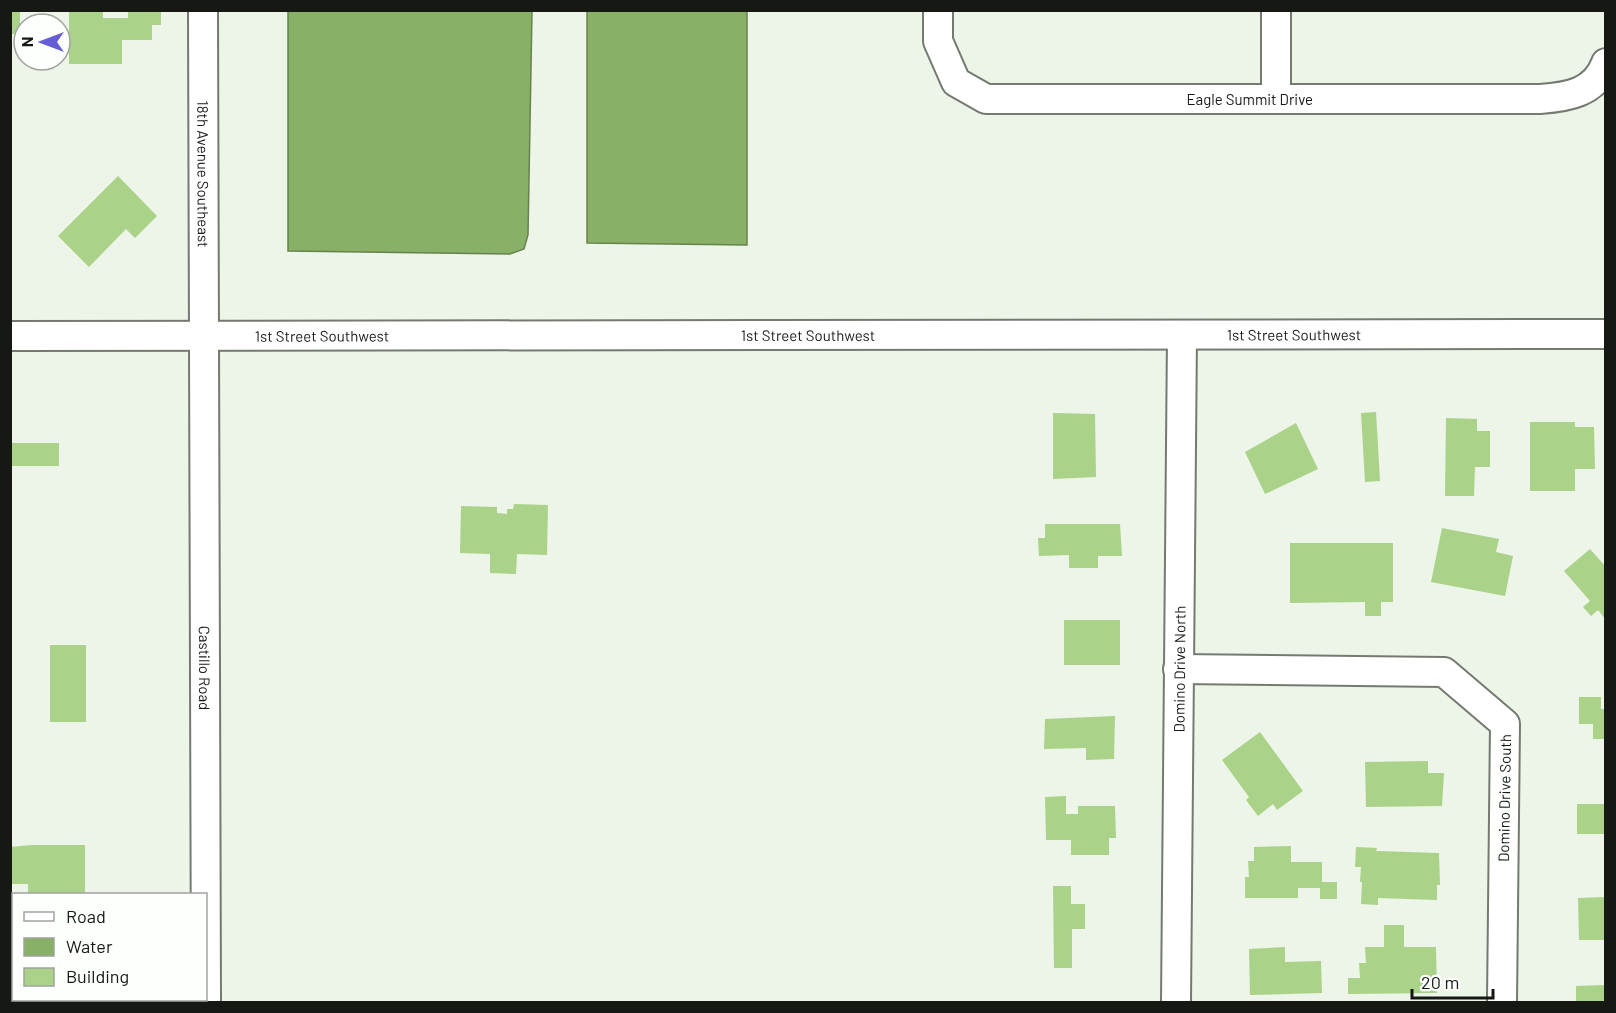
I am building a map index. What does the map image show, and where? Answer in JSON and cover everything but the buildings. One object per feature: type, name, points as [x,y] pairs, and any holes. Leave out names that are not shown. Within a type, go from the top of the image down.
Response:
[{"type":"street","name":"18th Avenue Southeast","points":[[203,10],[204,335]]},
{"type":"street","name":"Eagle Summit Drive","points":[[938,10],[938,41],[957,82],[986,99],[1540,99],[1570,96],[1600,78],[1605,63]]},
{"type":"street","points":[[1276,10],[1276,99]]},
{"type":"street","name":"1st Street Southwest","points":[[10,336],[1605,334]]},
{"type":"street","name":"Castillo Road","points":[[204,335],[206,893]]},
{"type":"street","name":"Domino Drive North","points":[[1176,1002],[1182,335]]},
{"type":"street","name":"Domino Drive South","points":[[1178,669],[1444,672],[1505,724],[1502,1002]]},
{"type":"water","points":[[288,11],[532,11],[528,235],[524,249],[510,254],[288,251]]},
{"type":"water","points":[[587,11],[747,11],[747,245],[587,243]]}]
